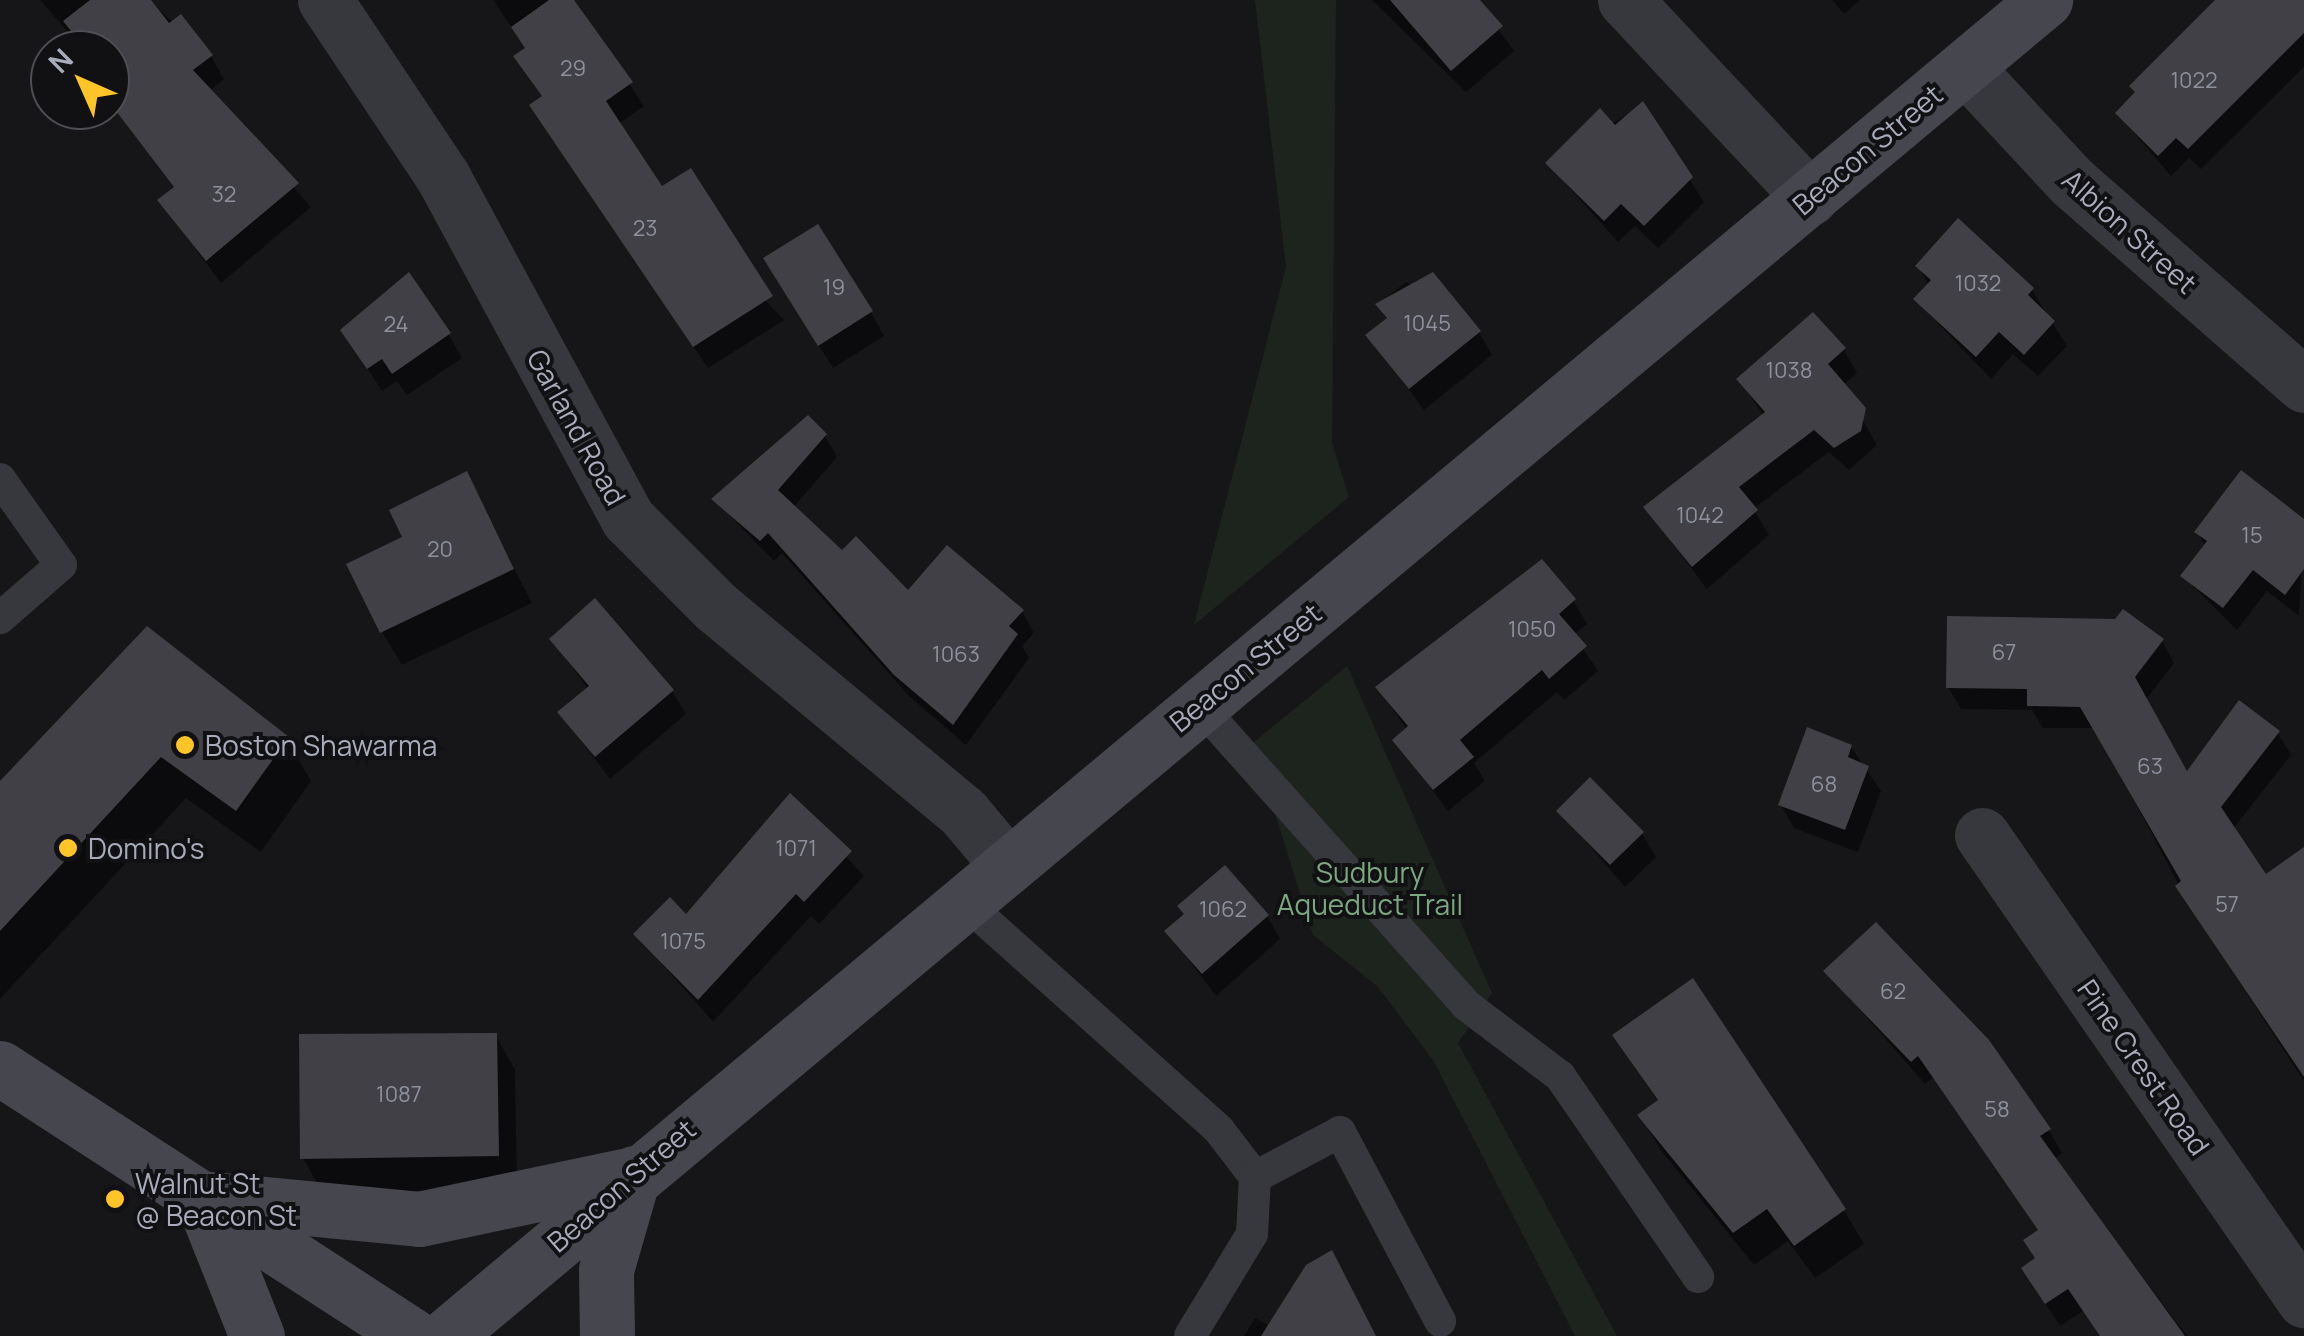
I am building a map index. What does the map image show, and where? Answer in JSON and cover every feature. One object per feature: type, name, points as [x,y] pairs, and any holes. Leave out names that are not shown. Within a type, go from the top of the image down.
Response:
[{"type":"main road","name":"Beacon Street","points":[[446,1336],[961,898],[1199,705],[2044,0]]},
{"type":"main road","points":[[0,1068],[413,1336]]},
{"type":"main road","points":[[202,1198],[418,1219],[634,1173],[606,1270],[608,1336]]},
{"type":"main road","points":[[202,1198],[257,1336]]},
{"type":"street","name":"Garland Road","points":[[325,0],[443,178],[628,518],[716,608],[963,812],[1005,862]]},
{"type":"street","points":[[1625,0],[1810,198]]},
{"type":"street","name":"Albion Street","points":[[1965,66],[2072,182],[2304,385]]},
{"type":"street","name":"Pine Crest Road","points":[[1982,835],[2304,1300]]},
{"type":"lane","points":[[0,479],[61,565],[0,618]]},
{"type":"lane","points":[[1199,705],[1466,1005],[1560,1076],[1698,1277]]},
{"type":"lane","points":[[961,898],[1219,1130],[1254,1178],[1252,1234],[1190,1336]]},
{"type":"lane","points":[[1254,1178],[1340,1132],[1440,1321]]},
{"type":"green space","points":[[1255,0],[1336,0],[1332,443],[1349,497],[1194,625],[1286,267]]},
{"type":"green space","name":"Sudbury Aqueduct Trail","points":[[1347,666],[1492,993],[1458,1043],[1617,1336],[1575,1336],[1433,1060],[1378,987],[1313,935],[1253,743]]},
{"type":"building","points":[[90,0],[151,0],[169,23],[181,14],[213,55],[193,70],[299,183],[206,261],[157,200],[174,187],[130,129],[130,30],[70,30],[63,21]]},
{"type":"building","points":[[549,0],[574,0],[633,82],[606,101],[662,186],[691,168],[773,296],[693,347],[529,105],[542,96],[513,56],[525,48],[511,27]]},
{"type":"building","points":[[1390,0],[1480,0],[1503,26],[1451,71]]},
{"type":"building","points":[[2215,0],[2304,0],[2304,33],[2188,149],[2176,138],[2158,156],[2115,113],[2135,92],[2129,86]]},
{"type":"building","points":[[1643,101],[1693,177],[1644,226],[1621,204],[1604,221],[1545,163],[1600,108],[1615,125]]},
{"type":"building","points":[[1958,218],[2034,288],[2028,295],[2055,321],[2024,355],[1999,332],[1976,357],[1913,299],[1931,280],[1915,266]]},
{"type":"building","points":[[818,224],[873,311],[818,346],[763,258]]},
{"type":"building","points":[[409,272],[451,333],[392,374],[382,359],[367,369],[340,330]]},
{"type":"building","points":[[1433,272],[1481,331],[1409,389],[1365,335],[1387,318],[1375,304]]},
{"type":"building","points":[[1813,312],[1846,348],[1828,364],[1866,408],[1861,431],[1834,448],[1814,430],[1739,487],[1758,510],[1692,567],[1643,507],[1765,412],[1736,379]]},
{"type":"building","points":[[808,415],[827,434],[778,490],[842,550],[856,536],[908,590],[947,545],[1024,610],[1009,626],[1018,634],[953,725],[894,675],[768,533],[760,541],[711,499]]},
{"type":"building","points":[[2241,470],[2304,519],[2304,569],[2285,595],[2253,570],[2223,608],[2180,576],[2207,541],[2194,532]]},
{"type":"building","points":[[467,471],[514,569],[380,633],[346,564],[402,537],[389,510]]},
{"type":"building","points":[[1542,559],[1576,599],[1559,614],[1587,646],[1549,679],[1542,670],[1460,740],[1474,757],[1433,790],[1392,740],[1408,726],[1375,687]]},
{"type":"building","points":[[595,598],[674,690],[595,757],[557,712],[589,686],[549,639]]},
{"type":"building","points":[[2123,609],[2164,639],[2135,677],[2187,771],[2239,700],[2280,731],[2221,807],[2266,874],[2304,847],[2304,1077],[2175,886],[2181,881],[2080,707],[2027,706],[2027,689],[1946,688],[1947,616],[2115,619]]},
{"type":"building","points":[[147,626],[289,737],[236,811],[161,757],[0,931],[0,781]]},
{"type":"building","points":[[1807,727],[1852,745],[1848,757],[1869,766],[1845,830],[1778,805]]},
{"type":"building","points":[[1590,777],[1644,832],[1610,865],[1556,811]]},
{"type":"building","points":[[790,793],[852,851],[804,902],[796,894],[698,1000],[633,934],[670,897],[686,914]]},
{"type":"building","points":[[1225,865],[1269,915],[1202,974],[1164,931],[1184,914],[1177,906]]},
{"type":"building","points":[[1876,922],[1989,1040],[2051,1129],[2040,1136],[2185,1336],[2100,1336],[2068,1289],[2045,1304],[2021,1268],[2035,1258],[2023,1240],[2038,1230],[1918,1056],[1911,1062],[1823,971]]},
{"type":"building","points":[[1693,978],[1846,1209],[1794,1246],[1767,1209],[1733,1233],[1637,1115],[1658,1100],[1612,1035]]},
{"type":"building","points":[[497,1033],[499,1156],[300,1159],[299,1034]]},
{"type":"building","points":[[1332,1250],[1376,1336],[1261,1336],[1306,1265]]},
{"type":"place","name":"Boston Shawarma","points":[[185,745]]},
{"type":"place","name":"Domino's","points":[[68,848]]},
{"type":"place","name":"Walnut St @ Beacon St","points":[[115,1199]]}]
